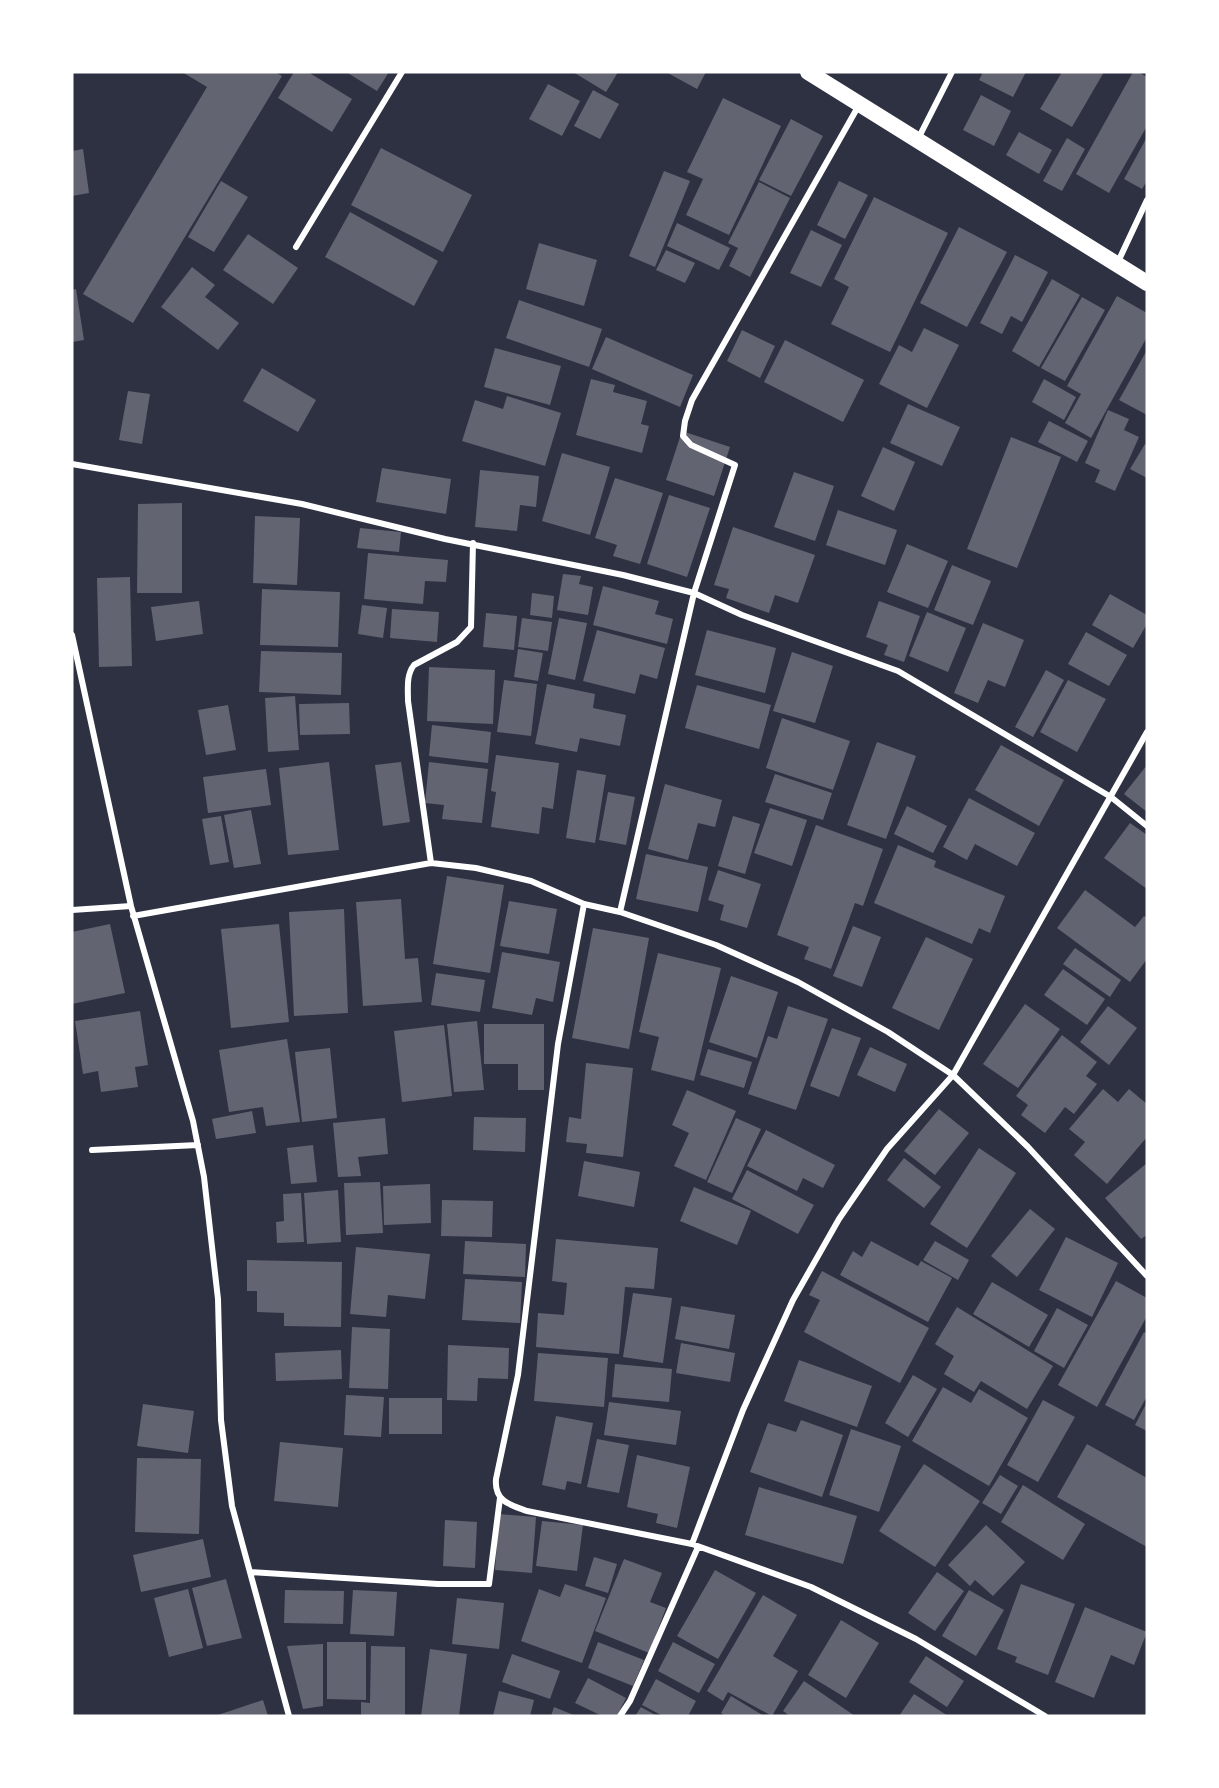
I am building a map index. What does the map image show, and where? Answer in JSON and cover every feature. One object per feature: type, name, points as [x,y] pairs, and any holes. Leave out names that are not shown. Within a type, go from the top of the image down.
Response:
[{"type":"highway","points":[[808,72],[1147,283]]},
{"type":"street","points":[[296,248],[402,72]]},
{"type":"street","points":[[918,140],[952,72]]},
{"type":"street","points":[[620,912],[694,593],[735,465],[691,445],[683,436],[685,421],[692,400],[860,104]]},
{"type":"street","points":[[1117,265],[1147,200]]},
{"type":"street","points":[[72,464],[302,504],[445,539],[623,575],[694,593],[742,615],[898,671],[1111,797],[1147,826]]},
{"type":"street","points":[[431,862],[408,702],[408,679],[414,665],[457,642],[471,627],[472,543]]},
{"type":"street","points":[[72,635],[133,916],[198,1145],[204,1177],[218,1299],[221,1420],[232,1506],[289,1716]]},
{"type":"street","points":[[620,1716],[630,1701],[695,1546],[743,1410],[793,1300],[839,1219],[887,1149],[953,1076],[1147,732]]},
{"type":"street","points":[[133,916],[431,862],[476,868],[531,881],[584,904],[620,912],[716,945],[798,982],[888,1032],[953,1076],[1028,1147],[1147,1276]]},
{"type":"street","points":[[250,1572],[438,1584],[489,1584],[500,1498],[496,1488],[496,1479],[518,1375],[558,1044],[584,904]]},
{"type":"street","points":[[72,910],[131,906]]},
{"type":"street","points":[[92,1150],[198,1145]]},
{"type":"street","points":[[500,1498],[527,1511],[695,1546],[811,1587],[916,1639],[1045,1716]]},
{"type":"building","points":[[182,72],[275,72],[282,76],[133,323],[83,294],[207,87]]},
{"type":"building","points":[[294,72],[308,72],[352,99],[332,132],[278,98]]},
{"type":"building","points":[[346,72],[389,72],[377,91]]},
{"type":"building","points":[[573,72],[618,72],[606,92]]},
{"type":"building","points":[[666,72],[706,72],[697,89]]},
{"type":"building","points":[[983,72],[1026,72],[1013,97],[979,80]]},
{"type":"building","points":[[1062,72],[1104,72],[1072,127],[1040,109]]},
{"type":"building","points":[[1133,72],[1147,77],[1147,126],[1109,193],[1076,174]]},
{"type":"building","points":[[548,84],[580,101],[562,136],[529,119]]},
{"type":"building","points":[[593,90],[619,104],[600,139],[574,126]]},
{"type":"building","points":[[981,95],[1011,111],[994,146],[963,130]]},
{"type":"building","points":[[723,98],[781,126],[729,235],[686,215],[703,179],[687,172]]},
{"type":"building","points":[[791,119],[823,136],[791,196],[759,180]]},
{"type":"building","points":[[1019,132],[1052,150],[1039,174],[1006,155]]},
{"type":"building","points":[[1147,137],[1147,181],[1142,189],[1124,179]]},
{"type":"building","points":[[1067,138],[1085,149],[1062,191],[1043,181]]},
{"type":"building","points":[[381,148],[472,195],[443,252],[351,205]]},
{"type":"building","points":[[83,149],[89,193],[72,196],[72,151]]},
{"type":"building","points":[[664,171],[690,181],[655,267],[629,256]]},
{"type":"building","points":[[221,181],[248,197],[214,252],[188,237]]},
{"type":"building","points":[[839,181],[868,195],[845,239],[817,225]]},
{"type":"building","points":[[759,182],[790,198],[750,277],[729,266],[738,248],[728,243]]},
{"type":"building","points":[[874,197],[948,233],[890,352],[831,324],[849,287],[834,279]]},
{"type":"building","points":[[350,212],[438,261],[414,306],[325,257]]},
{"type":"building","points":[[677,223],[730,248],[719,270],[667,246]]},
{"type":"building","points":[[959,227],[1007,252],[967,327],[920,303]]},
{"type":"building","points":[[811,230],[842,245],[821,287],[790,273]]},
{"type":"building","points":[[248,234],[298,268],[273,304],[223,270]]},
{"type":"building","points":[[539,243],[597,260],[584,306],[526,289]]},
{"type":"building","points":[[666,250],[695,263],[685,283],[656,270]]},
{"type":"building","points":[[1015,255],[1048,272],[1022,322],[1011,316],[1002,334],[980,323]]},
{"type":"building","points":[[192,267],[215,285],[205,297],[239,323],[218,350],[161,307]]},
{"type":"building","points":[[1052,279],[1080,295],[1039,367],[1012,351]]},
{"type":"building","points":[[76,289],[84,340],[72,342],[72,290]]},
{"type":"building","points":[[1117,296],[1147,313],[1147,337],[1091,438],[1065,423],[1081,394],[1067,386]]},
{"type":"building","points":[[1082,297],[1105,310],[1065,381],[1041,368]]},
{"type":"building","points":[[519,300],[602,329],[589,367],[506,338]]},
{"type":"building","points":[[924,328],[959,345],[927,408],[879,384],[899,345],[912,352]]},
{"type":"building","points":[[742,330],[775,346],[760,378],[727,361]]},
{"type":"building","points":[[606,337],[693,375],[680,407],[592,369]]},
{"type":"building","points":[[785,340],[864,380],[843,422],[764,382]]},
{"type":"building","points":[[495,348],[561,366],[550,405],[484,387]]},
{"type":"building","points":[[1147,350],[1147,415],[1119,400]]},
{"type":"building","points":[[262,368],[316,400],[298,432],[243,401]]},
{"type":"building","points":[[591,379],[615,385],[613,392],[647,401],[641,424],[649,426],[642,453],[576,435]]},
{"type":"building","points":[[1044,379],[1076,397],[1064,420],[1032,402]]},
{"type":"building","points":[[128,391],[150,394],[142,444],[119,440]]},
{"type":"building","points":[[507,396],[561,413],[545,466],[462,441],[475,400],[503,409]]},
{"type":"building","points":[[908,404],[960,427],[942,466],[890,443]]},
{"type":"building","points":[[1108,410],[1129,419],[1124,430],[1139,437],[1115,491],[1095,482],[1100,470],[1085,463]]},
{"type":"building","points":[[1049,421],[1088,441],[1077,462],[1038,442]]},
{"type":"building","points":[[682,431],[730,447],[714,496],[666,480]]},
{"type":"building","points":[[1011,437],[1061,457],[1017,568],[967,549]]},
{"type":"building","points":[[1145,444],[1147,445],[1147,478],[1130,469]]},
{"type":"building","points":[[883,447],[915,462],[894,511],[861,496]]},
{"type":"building","points":[[562,453],[610,467],[590,535],[542,521]]},
{"type":"building","points":[[382,468],[451,479],[446,514],[376,502]]},
{"type":"building","points":[[480,470],[539,476],[536,507],[520,505],[517,531],[475,527]]},
{"type":"building","points":[[794,472],[834,486],[815,541],[774,527]]},
{"type":"building","points":[[615,478],[663,493],[640,564],[613,556],[617,545],[595,538]]},
{"type":"building","points":[[669,495],[710,508],[687,577],[647,564]]},
{"type":"building","points":[[182,503],[182,593],[137,593],[138,504]]},
{"type":"building","points":[[838,510],[897,530],[885,565],[826,545]]},
{"type":"building","points":[[255,516],[300,518],[297,585],[253,583]]},
{"type":"building","points":[[733,527],[815,555],[798,603],[775,595],[769,613],[726,598],[729,589],[714,585]]},
{"type":"building","points":[[360,528],[401,532],[399,552],[357,548]]},
{"type":"building","points":[[907,544],[948,561],[928,608],[887,592]]},
{"type":"building","points":[[368,553],[448,560],[446,582],[425,581],[423,604],[364,599]]},
{"type":"building","points":[[952,565],[991,581],[973,625],[934,610]]},
{"type":"building","points":[[563,574],[581,576],[579,584],[593,587],[588,615],[557,610]]},
{"type":"building","points":[[130,577],[132,666],[99,667],[97,578]]},
{"type":"building","points":[[603,586],[659,601],[655,614],[673,619],[667,644],[593,625]]},
{"type":"building","points":[[262,589],[340,592],[338,647],[260,645]]},
{"type":"building","points":[[532,593],[554,596],[552,618],[530,615]]},
{"type":"building","points":[[1110,594],[1147,615],[1147,624],[1133,648],[1092,625]]},
{"type":"building","points":[[199,601],[203,634],[156,641],[151,607]]},
{"type":"building","points":[[879,601],[920,616],[904,662],[884,655],[888,645],[866,637]]},
{"type":"building","points":[[362,605],[387,608],[383,638],[358,634]]},
{"type":"building","points":[[392,609],[439,612],[437,642],[390,638]]},
{"type":"building","points":[[927,612],[966,628],[948,672],[909,656]]},
{"type":"building","points":[[486,613],[517,616],[514,650],[483,647]]},
{"type":"building","points":[[522,618],[552,622],[548,651],[518,647]]},
{"type":"building","points":[[559,618],[587,623],[575,680],[548,674]]},
{"type":"building","points":[[983,623],[1024,640],[1005,687],[988,680],[978,703],[954,693]]},
{"type":"building","points":[[597,630],[665,648],[657,679],[640,674],[635,694],[583,681]]},
{"type":"building","points":[[707,630],[776,648],[765,693],[695,675]]},
{"type":"building","points":[[1086,632],[1127,655],[1109,686],[1068,664]]},
{"type":"building","points":[[518,649],[543,653],[538,681],[514,677]]},
{"type":"building","points":[[261,651],[342,653],[341,695],[259,692]]},
{"type":"building","points":[[792,652],[833,666],[815,723],[773,711]]},
{"type":"building","points":[[429,667],[495,670],[493,724],[427,721]]},
{"type":"building","points":[[1046,670],[1064,680],[1033,737],[1015,727]]},
{"type":"building","points":[[504,680],[537,684],[531,736],[497,732]]},
{"type":"building","points":[[1068,680],[1106,699],[1077,752],[1040,732]]},
{"type":"building","points":[[547,684],[595,694],[593,708],[626,715],[620,746],[580,738],[577,752],[535,744]]},
{"type":"building","points":[[697,685],[771,705],[759,749],[685,728]]},
{"type":"building","points":[[295,696],[299,750],[268,752],[265,698]]},
{"type":"building","points":[[349,703],[350,734],[300,735],[299,704]]},
{"type":"building","points":[[228,705],[236,750],[206,755],[198,710]]},
{"type":"building","points":[[782,718],[850,741],[833,790],[766,768]]},
{"type":"building","points":[[432,725],[491,732],[488,763],[429,756]]},
{"type":"building","points":[[877,742],[916,756],[886,839],[847,825]]},
{"type":"building","points":[[1001,745],[1064,780],[1039,826],[975,790]]},
{"type":"building","points":[[496,755],[559,763],[553,809],[542,807],[539,834],[491,827],[496,792],[491,791]]},
{"type":"building","points":[[329,762],[339,850],[288,855],[279,768]]},
{"type":"building","points":[[401,762],[410,822],[383,826],[375,765]]},
{"type":"building","points":[[429,762],[488,769],[482,823],[442,819],[444,805],[425,803]]},
{"type":"building","points":[[1147,765],[1147,812],[1124,794]]},
{"type":"building","points":[[266,769],[271,805],[208,813],[203,777]]},
{"type":"building","points":[[577,770],[606,775],[595,843],[566,838]]},
{"type":"building","points":[[775,774],[832,793],[823,820],[765,802]]},
{"type":"building","points":[[665,784],[722,800],[715,827],[698,823],[688,860],[648,849]]},
{"type":"building","points":[[608,792],[635,797],[626,845],[599,840]]},
{"type":"building","points":[[969,798],[1035,833],[1017,866],[975,844],[967,860],[943,847]]},
{"type":"building","points":[[907,806],[947,826],[933,853],[894,834]]},
{"type":"building","points":[[770,808],[807,820],[792,866],[754,853]]},
{"type":"building","points":[[251,810],[261,864],[234,868],[224,815]]},
{"type":"building","points":[[221,816],[229,862],[210,865],[202,819]]},
{"type":"building","points":[[733,816],[760,824],[745,874],[718,866]]},
{"type":"building","points":[[1130,823],[1147,835],[1147,889],[1104,858]]},
{"type":"building","points":[[816,825],[883,849],[863,906],[855,903],[831,969],[804,959],[809,947],[777,935]]},
{"type":"building","points":[[898,845],[936,861],[934,867],[1005,896],[990,933],[979,928],[972,944],[874,903]]},
{"type":"building","points":[[646,854],[708,867],[698,912],[636,899]]},
{"type":"building","points":[[718,870],[761,884],[747,928],[720,920],[724,905],[708,900]]},
{"type":"building","points":[[447,876],[504,885],[490,973],[433,964]]},
{"type":"building","points":[[1085,890],[1135,927],[1144,916],[1147,918],[1147,959],[1130,982],[1057,928]]},
{"type":"building","points":[[401,899],[405,959],[418,958],[422,1002],[363,1006],[356,902]]},
{"type":"building","points":[[509,901],[557,909],[549,954],[500,946]]},
{"type":"building","points":[[344,909],[348,1013],[294,1016],[289,912]]},
{"type":"building","points":[[110,924],[125,993],[72,1004],[72,932]]},
{"type":"building","points":[[279,924],[289,1022],[231,1028],[221,929]]},
{"type":"building","points":[[853,926],[881,937],[862,987],[833,976]]},
{"type":"building","points":[[593,928],[649,938],[629,1049],[572,1038]]},
{"type":"building","points":[[926,937],[973,959],[939,1030],[892,1008]]},
{"type":"building","points":[[1075,948],[1121,980],[1110,997],[1063,964]]},
{"type":"building","points":[[502,952],[560,962],[553,1002],[536,998],[532,1015],[492,1008]]},
{"type":"building","points":[[658,953],[721,968],[694,1081],[651,1070],[659,1037],[639,1032]]},
{"type":"building","points":[[1063,969],[1105,999],[1087,1025],[1044,995]]},
{"type":"building","points":[[436,973],[485,980],[480,1012],[431,1005]]},
{"type":"building","points":[[731,976],[778,992],[757,1058],[709,1042]]},
{"type":"building","points":[[1025,1004],[1060,1029],[1018,1088],[983,1064]]},
{"type":"building","points":[[788,1006],[828,1019],[796,1110],[748,1094],[768,1036],[777,1039]]},
{"type":"building","points":[[1108,1006],[1137,1028],[1109,1065],[1080,1042]]},
{"type":"building","points":[[140,1011],[148,1065],[135,1067],[138,1087],[101,1092],[98,1071],[83,1074],[75,1021]]},
{"type":"building","points":[[477,1021],[484,1090],[454,1092],[447,1024]]},
{"type":"building","points":[[484,1024],[544,1024],[544,1090],[518,1090],[518,1064],[484,1064]]},
{"type":"building","points":[[444,1025],[452,1096],[402,1102],[394,1031]]},
{"type":"building","points":[[832,1028],[861,1038],[839,1097],[810,1086]]},
{"type":"building","points":[[1062,1035],[1097,1062],[1086,1076],[1097,1084],[1074,1114],[1065,1107],[1045,1133],[1021,1115],[1028,1105],[1016,1096]]},
{"type":"building","points":[[287,1039],[300,1122],[266,1126],[263,1107],[229,1112],[219,1050]]},
{"type":"building","points":[[870,1047],[907,1064],[895,1092],[857,1075]]},
{"type":"building","points":[[330,1048],[337,1118],[302,1122],[295,1052]]},
{"type":"building","points":[[708,1049],[752,1062],[744,1088],[700,1075]]},
{"type":"building","points":[[586,1063],[633,1068],[623,1157],[586,1153],[587,1144],[566,1142],[569,1117],[581,1119]]},
{"type":"building","points":[[1103,1089],[1118,1102],[1129,1089],[1147,1104],[1147,1137],[1107,1184],[1074,1155],[1085,1142],[1069,1129]]},
{"type":"building","points":[[687,1090],[736,1111],[706,1180],[674,1166],[689,1133],[672,1125]]},
{"type":"building","points":[[939,1109],[969,1133],[935,1175],[904,1151]]},
{"type":"building","points":[[252,1111],[256,1133],[216,1139],[212,1119]]},
{"type":"building","points":[[474,1117],[526,1118],[525,1152],[473,1150]]},
{"type":"building","points":[[385,1118],[388,1154],[358,1157],[361,1176],[338,1177],[333,1123]]},
{"type":"building","points":[[736,1118],[761,1129],[732,1193],[707,1182]]},
{"type":"building","points":[[766,1130],[835,1165],[823,1188],[803,1178],[797,1191],[747,1166]]},
{"type":"building","points":[[313,1145],[317,1182],[291,1184],[287,1148]]},
{"type":"building","points":[[979,1148],[1016,1173],[967,1248],[930,1224]]},
{"type":"building","points":[[904,1158],[941,1187],[924,1208],[887,1180]]},
{"type":"building","points":[[584,1161],[640,1172],[634,1207],[578,1196]]},
{"type":"building","points":[[1147,1163],[1147,1235],[1141,1239],[1105,1198]]},
{"type":"building","points":[[747,1170],[814,1205],[798,1234],[732,1199]]},
{"type":"building","points":[[380,1182],[383,1233],[346,1235],[344,1183]]},
{"type":"building","points":[[430,1184],[431,1223],[384,1225],[383,1186]]},
{"type":"building","points":[[694,1187],[751,1211],[737,1245],[680,1221]]},
{"type":"building","points":[[338,1190],[341,1242],[307,1244],[304,1193]]},
{"type":"building","points":[[301,1193],[304,1242],[277,1243],[276,1222],[284,1221],[283,1194]]},
{"type":"building","points":[[442,1200],[493,1201],[492,1237],[441,1236]]},
{"type":"building","points":[[1030,1209],[1055,1229],[1017,1277],[991,1256]]},
{"type":"building","points":[[1066,1237],[1118,1263],[1092,1317],[1039,1290]]},
{"type":"building","points":[[556,1239],[658,1248],[654,1289],[625,1287],[619,1354],[536,1347],[538,1313],[564,1315],[567,1283],[552,1281]]},
{"type":"building","points":[[465,1241],[526,1244],[525,1277],[463,1274]]},
{"type":"building","points":[[871,1241],[918,1266],[921,1261],[952,1278],[928,1322],[840,1275],[853,1251],[862,1257]]},
{"type":"building","points":[[935,1241],[969,1260],[958,1280],[923,1260]]},
{"type":"building","points":[[356,1247],[430,1254],[425,1299],[388,1295],[386,1317],[350,1314]]},
{"type":"building","points":[[247,1260],[342,1262],[341,1327],[284,1326],[284,1313],[257,1312],[257,1291],[247,1291]]},
{"type":"building","points":[[822,1271],[929,1328],[900,1383],[804,1332],[820,1300],[809,1295]]},
{"type":"building","points":[[465,1279],[522,1282],[520,1323],[462,1320]]},
{"type":"building","points":[[1116,1281],[1147,1298],[1147,1316],[1097,1407],[1058,1385]]},
{"type":"building","points":[[992,1282],[1048,1315],[1029,1347],[973,1314]]},
{"type":"building","points":[[633,1293],[672,1298],[663,1363],[623,1357]]},
{"type":"building","points":[[681,1306],[735,1315],[729,1349],[675,1339]]},
{"type":"building","points":[[957,1307],[1053,1366],[1027,1409],[981,1381],[974,1392],[944,1374],[954,1356],[935,1344]]},
{"type":"building","points":[[1057,1308],[1088,1325],[1064,1368],[1034,1351]]},
{"type":"building","points":[[352,1327],[390,1329],[388,1389],[349,1388]]},
{"type":"building","points":[[1144,1332],[1147,1334],[1147,1396],[1134,1420],[1105,1405]]},
{"type":"building","points":[[681,1343],[735,1353],[730,1382],[676,1373]]},
{"type":"building","points":[[448,1345],[509,1348],[508,1379],[478,1378],[477,1401],[447,1400]]},
{"type":"building","points":[[341,1350],[342,1379],[276,1381],[275,1353]]},
{"type":"building","points":[[538,1353],[608,1358],[604,1407],[534,1401]]},
{"type":"building","points":[[799,1360],[872,1386],[857,1427],[784,1401]]},
{"type":"building","points":[[615,1364],[672,1369],[669,1402],[612,1397]]},
{"type":"building","points":[[913,1375],[937,1389],[908,1437],[885,1423]]},
{"type":"building","points":[[943,1387],[971,1403],[979,1389],[1028,1418],[989,1486],[912,1441]]},
{"type":"building","points":[[346,1395],[384,1397],[381,1437],[344,1435]]},
{"type":"building","points":[[389,1398],[442,1398],[442,1434],[389,1434]]},
{"type":"building","points":[[1043,1400],[1075,1417],[1038,1482],[1007,1465]]},
{"type":"building","points":[[609,1402],[681,1411],[676,1445],[604,1435]]},
{"type":"building","points":[[1147,1402],[1147,1431],[1135,1425]]},
{"type":"building","points":[[143,1404],[194,1411],[188,1453],[137,1446]]},
{"type":"building","points":[[556,1416],[593,1423],[581,1484],[567,1481],[565,1490],[542,1485]]},
{"type":"building","points":[[801,1420],[843,1435],[822,1497],[750,1472],[768,1423],[796,1432]]},
{"type":"building","points":[[851,1429],[901,1446],[879,1512],[829,1495]]},
{"type":"building","points":[[597,1439],[629,1445],[619,1493],[587,1487]]},
{"type":"building","points":[[280,1442],[343,1448],[338,1507],[274,1501]]},
{"type":"building","points":[[1087,1444],[1147,1478],[1147,1547],[1057,1497]]},
{"type":"building","points":[[637,1455],[690,1467],[677,1528],[656,1523],[658,1514],[627,1507]]},
{"type":"building","points":[[137,1458],[201,1459],[199,1534],[135,1532]]},
{"type":"building","points":[[924,1464],[980,1501],[935,1567],[879,1531]]},
{"type":"building","points":[[1000,1475],[1018,1486],[1001,1514],[982,1503]]},
{"type":"building","points":[[1023,1485],[1085,1524],[1063,1560],[1001,1522]]},
{"type":"building","points":[[759,1487],[857,1516],[843,1564],[745,1535]]},
{"type":"building","points":[[499,1514],[536,1517],[532,1573],[495,1570]]},
{"type":"building","points":[[445,1520],[477,1522],[475,1568],[443,1566]]},
{"type":"building","points":[[542,1521],[583,1525],[577,1571],[536,1566]]},
{"type":"building","points":[[986,1525],[1025,1562],[993,1596],[975,1580],[970,1586],[948,1565]]},
{"type":"building","points":[[203,1539],[211,1577],[141,1592],[133,1555]]},
{"type":"building","points":[[594,1557],[617,1564],[608,1593],[585,1586]]},
{"type":"building","points":[[624,1559],[662,1573],[650,1602],[666,1608],[649,1653],[595,1631]]},
{"type":"building","points":[[715,1570],[756,1593],[718,1659],[677,1636]]},
{"type":"building","points":[[937,1572],[964,1591],[935,1631],[908,1613]]},
{"type":"building","points":[[226,1579],[242,1638],[207,1646],[192,1588]]},
{"type":"building","points":[[565,1584],[606,1598],[582,1663],[521,1641],[539,1589],[560,1597]]},
{"type":"building","points":[[1021,1584],[1075,1604],[1048,1675],[1015,1662],[1017,1657],[997,1649]]},
{"type":"building","points":[[188,1589],[203,1648],[169,1657],[154,1598]]},
{"type":"building","points":[[285,1590],[344,1591],[343,1624],[284,1623]]},
{"type":"building","points":[[353,1590],[397,1592],[394,1636],[350,1634]]},
{"type":"building","points":[[969,1590],[1004,1610],[976,1656],[942,1636]]},
{"type":"building","points":[[763,1595],[797,1615],[773,1656],[798,1671],[772,1716],[728,1692],[723,1701],[707,1691]]},
{"type":"building","points":[[457,1598],[504,1603],[499,1649],[452,1644]]},
{"type":"building","points":[[1085,1607],[1147,1632],[1134,1665],[1111,1655],[1094,1698],[1055,1682]]},
{"type":"building","points":[[841,1620],[879,1643],[846,1698],[808,1675]]},
{"type":"building","points":[[327,1642],[366,1642],[366,1700],[327,1699]]},
{"type":"building","points":[[598,1642],[644,1660],[633,1686],[588,1668]]},
{"type":"building","points":[[673,1642],[715,1664],[699,1693],[658,1671]]},
{"type":"building","points":[[323,1644],[323,1706],[303,1709],[287,1646]]},
{"type":"building","points":[[371,1646],[405,1647],[405,1716],[361,1716],[361,1702],[370,1703]]},
{"type":"building","points":[[430,1649],[467,1654],[459,1716],[421,1716]]},
{"type":"building","points":[[512,1654],[560,1671],[550,1699],[502,1682]]},
{"type":"building","points":[[926,1656],[964,1681],[947,1707],[909,1682]]},
{"type":"building","points":[[588,1678],[626,1698],[617,1716],[602,1716],[575,1703]]},
{"type":"building","points":[[656,1679],[696,1701],[688,1716],[663,1716],[642,1705]]},
{"type":"building","points":[[804,1681],[855,1716],[790,1716],[783,1711]]},
{"type":"building","points":[[499,1691],[534,1700],[530,1716],[493,1716]]},
{"type":"building","points":[[914,1694],[948,1716],[899,1716]]},
{"type":"building","points":[[731,1696],[764,1716],[725,1716],[721,1713]]},
{"type":"building","points":[[263,1700],[268,1716],[215,1716]]},
{"type":"building","points":[[554,1707],[576,1716],[551,1716]]},
{"type":"building","points":[[641,1707],[657,1716],[635,1716]]}]
